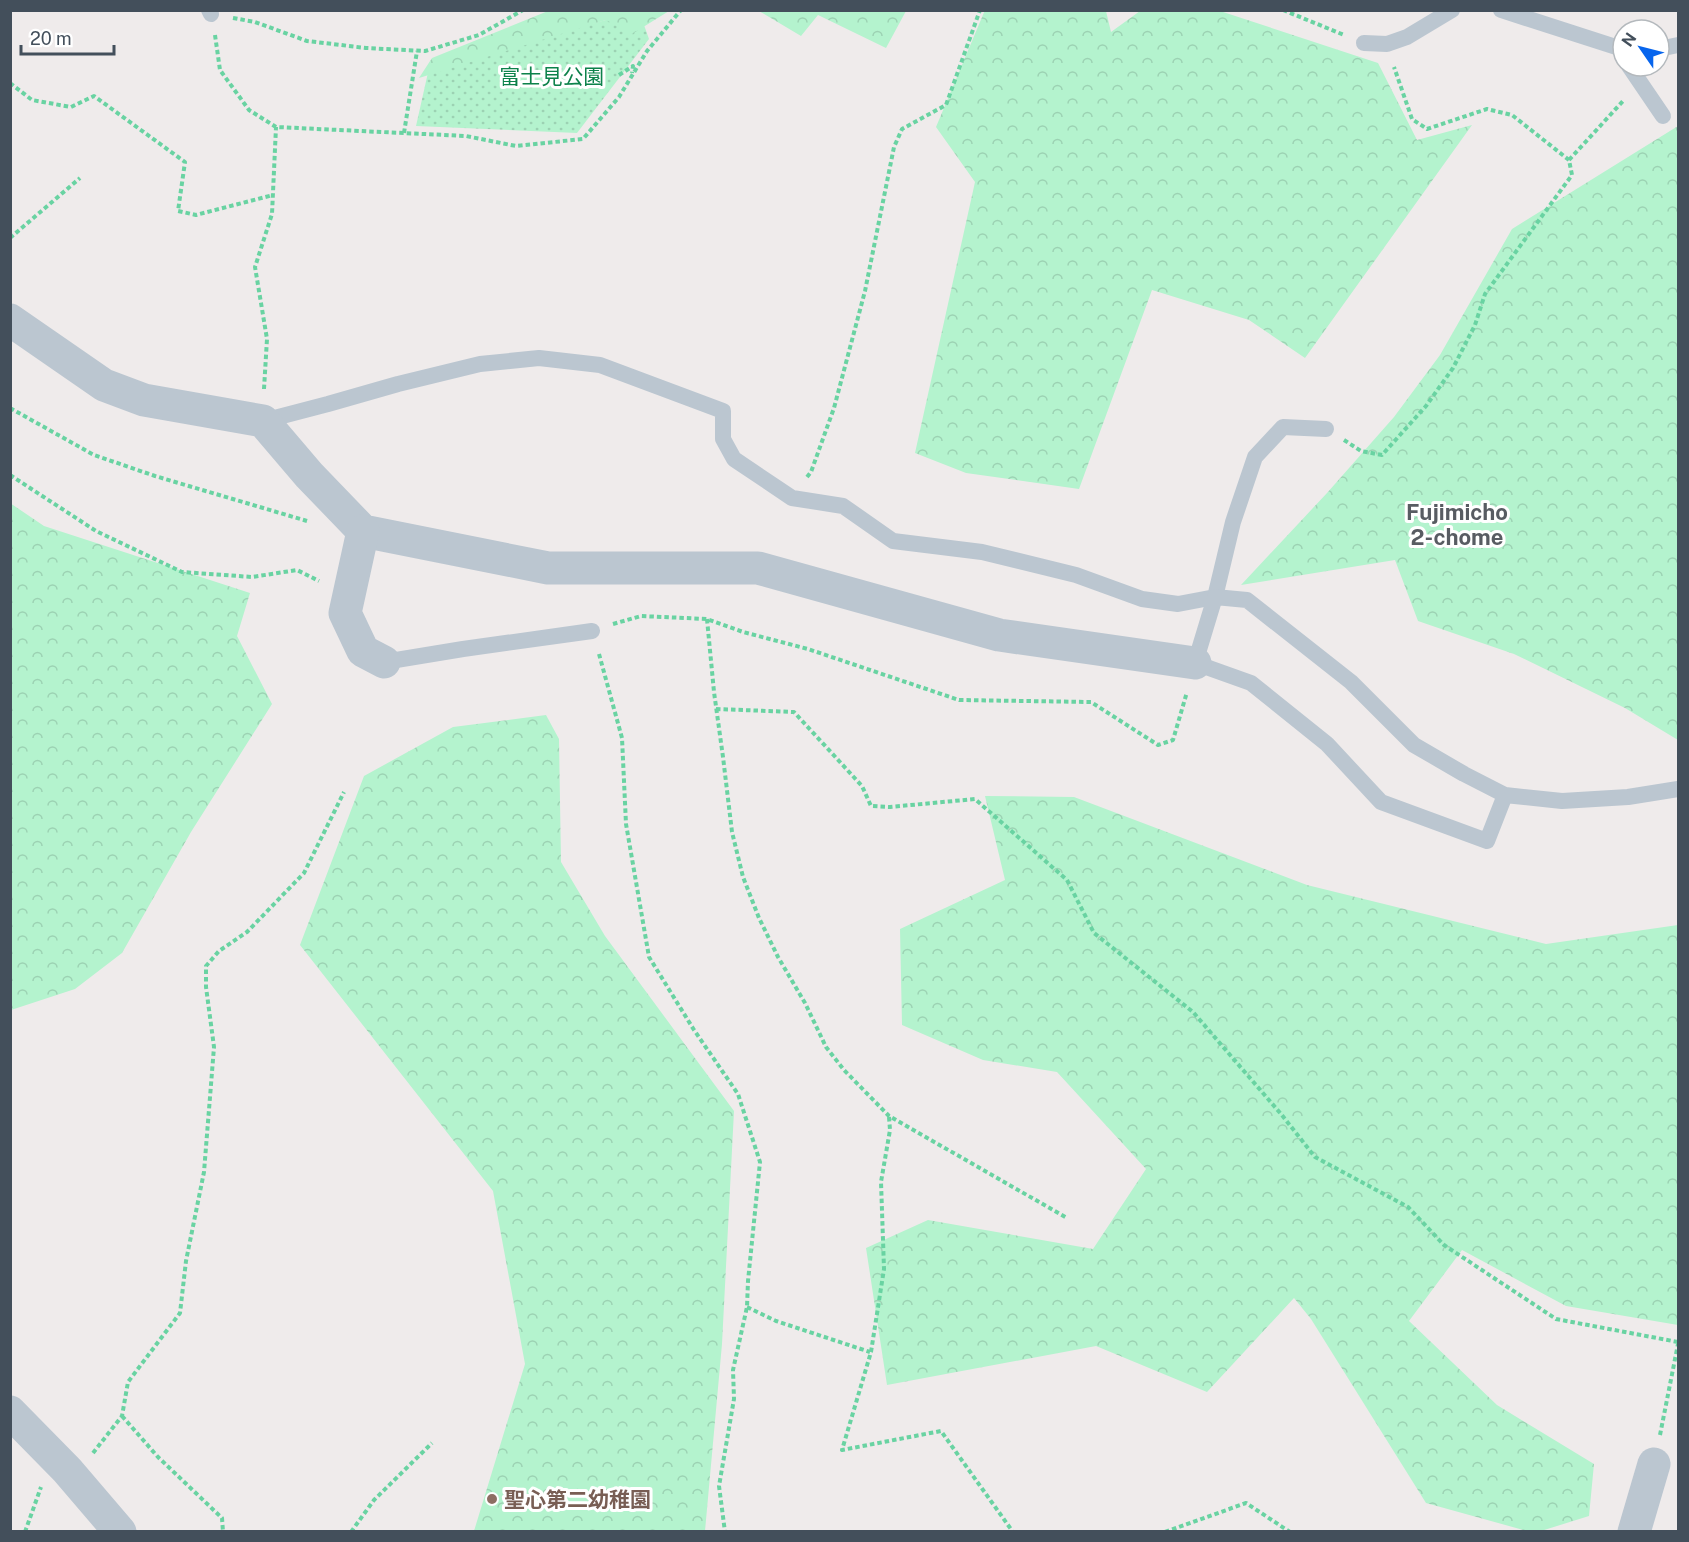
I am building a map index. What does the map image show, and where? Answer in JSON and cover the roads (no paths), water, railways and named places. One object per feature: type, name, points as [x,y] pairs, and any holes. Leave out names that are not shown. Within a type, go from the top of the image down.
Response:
[{"type":"street","points":[[10,320],[104,385],[144,400],[263,421],[309,475],[363,531],[548,568],[758,568],[999,635],[1195,663]]},
{"type":"street","points":[[363,531],[345,613],[363,651],[384,662]]},
{"type":"street","points":[[10,1413],[59,1462],[120,1532]]},
{"type":"street","points":[[1634,1532],[1654,1464]]},
{"type":"lane","points":[[1364,43],[1387,44],[1407,37],[1452,10]]},
{"type":"lane","points":[[1501,10],[1611,47]]},
{"type":"lane","points":[[1637,78],[1663,116]]},
{"type":"lane","points":[[263,421],[480,364],[538,358],[600,364],[723,411],[723,439],[734,459],[792,498],[843,506],[893,541],[982,552],[1076,575],[1142,599],[1178,604],[1215,597],[1247,600],[1351,682],[1414,745],[1504,795],[1562,801],[1628,797],[1678,789]]},
{"type":"lane","points":[[1326,429],[1283,428],[1255,457],[1233,522],[1215,597],[1195,663],[1251,683],[1327,744],[1381,802],[1487,841],[1504,795]]},
{"type":"lane","points":[[384,662],[592,631]]},
{"type":"place","name":"聖心第二幼稚園","points":[[492,1499]]},
{"type":"district","name":"Fujimicho 2-chome","points":[[1457,524]]},
{"type":"park label","name":"富士見公園","points":[[552,76]]}]
